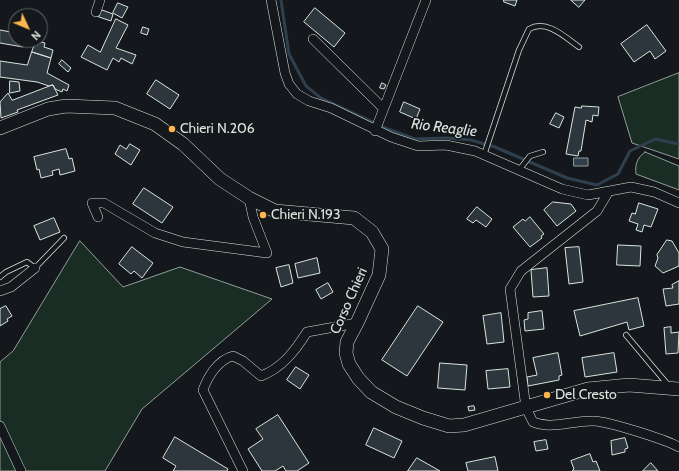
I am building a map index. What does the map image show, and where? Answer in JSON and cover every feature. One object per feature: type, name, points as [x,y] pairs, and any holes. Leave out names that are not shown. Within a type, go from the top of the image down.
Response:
[{"type":"main road","name":"Corso Chieri","points":[[0,128],[48,109],[66,106],[115,108],[155,124],[183,144],[220,179],[249,198],[275,211],[354,218],[372,232],[382,249],[379,275],[357,324],[347,342],[346,353],[349,364],[358,378],[371,392],[396,407],[423,418],[449,426],[464,425],[588,389],[629,385],[674,388]]},
{"type":"street","points":[[96,12],[100,0]]},
{"type":"street","points":[[271,0],[280,52],[289,84],[297,94],[309,101],[331,108],[375,130],[418,146],[446,145],[485,152],[562,189],[588,195],[631,187],[654,192],[679,203]]},
{"type":"street","points":[[375,130],[426,0]]},
{"type":"street","points":[[312,39],[382,112]]},
{"type":"street","points":[[609,191],[597,211],[521,271],[510,289],[526,408],[533,422],[542,426],[593,421],[608,423],[679,447]]},
{"type":"street","points":[[98,217],[92,203],[104,203],[155,233],[183,242],[267,253],[253,217],[249,198]]},
{"type":"street","points":[[0,291],[11,287],[35,268]]},
{"type":"street","points":[[243,471],[203,390],[214,369],[226,358],[233,356],[243,361],[261,376],[272,372],[287,359],[308,332],[357,324]]},
{"type":"street","points":[[0,426],[21,471]]},
{"type":"lane","points":[[485,152],[519,50],[529,29],[539,25],[546,26],[580,47]]},
{"type":"lane","points":[[521,168],[530,156],[542,152]]},
{"type":"lane","points":[[0,277],[6,272],[27,262],[35,268],[64,238]]},
{"type":"lane","points":[[626,334],[674,388]]},
{"type":"green space","points":[[679,73],[679,159],[632,143],[618,97]]},
{"type":"green space","points":[[645,152],[679,166],[679,190],[636,174],[637,162]]},
{"type":"green space","points":[[80,241],[123,287],[180,267],[272,299],[142,409],[105,471],[0,471],[0,362],[13,351]]},
{"type":"water","points":[[574,158],[588,158],[588,166],[574,166]]},
{"type":"building","points":[[504,0],[517,0],[515,6],[504,2]]},
{"type":"building","points":[[571,0],[585,0],[579,7]]},
{"type":"building","points":[[118,3],[128,7],[122,18],[113,13]]},
{"type":"building","points":[[315,8],[345,33],[334,47],[304,22]]},
{"type":"building","points":[[102,10],[113,14],[111,21],[99,17]]},
{"type":"building","points":[[116,19],[128,25],[116,48],[136,55],[132,64],[121,58],[119,62],[113,58],[107,70],[81,57],[88,45],[100,52]]},
{"type":"building","points":[[647,25],[666,51],[655,59],[650,51],[634,62],[621,44]]},
{"type":"building","points":[[143,27],[149,29],[147,35],[141,33]]},
{"type":"building","points":[[0,30],[8,32],[8,44],[0,43]]},
{"type":"building","points":[[33,48],[47,48],[53,50],[51,58],[32,52]]},
{"type":"building","points":[[32,52],[51,58],[47,73],[69,85],[67,91],[63,89],[62,92],[55,89],[53,85],[49,86],[37,82],[0,77],[0,61],[27,65]]},
{"type":"building","points":[[62,60],[71,68],[68,72],[59,64]]},
{"type":"building","points":[[156,80],[179,95],[170,109],[147,94]]},
{"type":"building","points":[[10,81],[19,82],[20,91],[10,93]]},
{"type":"building","points":[[382,83],[386,85],[384,89],[380,88]]},
{"type":"building","points":[[53,85],[58,95],[17,110],[18,112],[1,118],[0,102],[8,93],[12,100]]},
{"type":"building","points":[[404,102],[420,109],[416,119],[400,112]]},
{"type":"building","points":[[582,106],[599,107],[598,116],[593,115],[592,122],[586,120],[581,151],[579,151],[578,156],[566,154],[575,107],[581,108]]},
{"type":"building","points":[[556,113],[564,117],[559,128],[550,124]]},
{"type":"building","points":[[130,144],[140,150],[131,165],[115,154],[120,145],[126,149]]},
{"type":"building","points":[[66,149],[69,159],[72,158],[75,171],[60,175],[59,169],[52,171],[53,175],[41,178],[39,169],[37,170],[34,157]]},
{"type":"building","points":[[144,188],[173,207],[162,223],[133,204]]},
{"type":"building","points":[[553,202],[571,204],[576,211],[557,226],[544,210]]},
{"type":"building","points":[[639,203],[658,209],[651,227],[644,225],[642,232],[636,230],[638,224],[629,221],[632,213],[635,214]]},
{"type":"building","points":[[477,207],[492,219],[486,227],[476,220],[473,223],[467,219]]},
{"type":"building","points":[[530,217],[544,234],[541,236],[542,238],[530,247],[513,227],[523,219],[525,221]]},
{"type":"building","points":[[54,218],[60,232],[40,240],[34,226]]},
{"type":"building","points":[[667,240],[672,241],[679,253],[679,266],[663,273],[655,266],[658,258],[657,255]]},
{"type":"building","points":[[618,245],[641,246],[640,266],[617,265]]},
{"type":"building","points":[[132,247],[153,263],[142,278],[134,271],[131,274],[119,264]]},
{"type":"building","points":[[579,247],[583,282],[569,284],[565,248]]},
{"type":"building","points":[[317,258],[320,273],[298,278],[295,264]]},
{"type":"building","points":[[289,265],[293,283],[281,287],[276,268]]},
{"type":"building","points":[[547,268],[549,296],[533,297],[531,270]]},
{"type":"building","points":[[679,281],[679,304],[666,306],[663,289],[673,288],[672,285]]},
{"type":"building","points":[[328,283],[333,292],[321,299],[316,290]]},
{"type":"building","points":[[638,298],[644,326],[629,330],[627,322],[580,336],[574,311]]},
{"type":"building","points":[[6,306],[12,316],[7,319],[8,321],[0,326],[0,309]]},
{"type":"building","points":[[418,306],[443,322],[407,376],[382,360]]},
{"type":"building","points":[[542,311],[544,329],[525,331],[524,320],[528,319],[528,313]]},
{"type":"building","points":[[501,313],[504,342],[487,344],[483,316]]},
{"type":"building","points":[[671,327],[671,333],[679,332],[678,353],[666,354],[664,328]]},
{"type":"building","points":[[558,353],[562,375],[559,376],[559,380],[528,386],[527,377],[537,375],[533,358]]},
{"type":"building","points":[[614,353],[617,372],[585,377],[582,358]]},
{"type":"building","points":[[440,363],[467,365],[465,390],[438,388]]},
{"type":"building","points":[[296,367],[309,375],[300,389],[287,380]]},
{"type":"building","points":[[508,369],[510,387],[488,389],[486,371]]},
{"type":"building","points":[[474,406],[475,410],[469,411],[468,407]]},
{"type":"building","points":[[278,415],[309,463],[297,471],[286,471],[283,466],[275,471],[262,471],[248,449],[263,439],[256,429]]},
{"type":"building","points":[[374,428],[402,441],[394,458],[366,445]]},
{"type":"building","points":[[175,437],[228,469],[227,471],[173,471],[176,466],[163,458]]},
{"type":"building","points":[[625,438],[628,448],[625,449],[625,452],[612,455],[611,441]]},
{"type":"building","points":[[546,440],[548,449],[536,451],[534,442]]},
{"type":"building","points":[[590,454],[593,462],[596,461],[600,471],[572,471],[574,469],[571,461]]},
{"type":"building","points":[[495,457],[498,471],[468,471],[466,463]]},
{"type":"building","points":[[417,458],[440,471],[408,471]]},
{"type":"building","points":[[651,463],[658,471],[643,471]]},
{"type":"waterway","name":"Rio Reaglie","points":[[281,0],[289,54],[306,86],[321,98],[388,129],[415,139],[447,138],[471,140],[495,147],[567,178],[597,185],[618,174],[630,151],[655,139],[679,144]]},
{"type":"place","name":"Chieri N.206","points":[[172,129]]},
{"type":"place","name":"Chieri N.193","points":[[263,215]]},
{"type":"place","name":"Del Cresto","points":[[547,395]]}]
